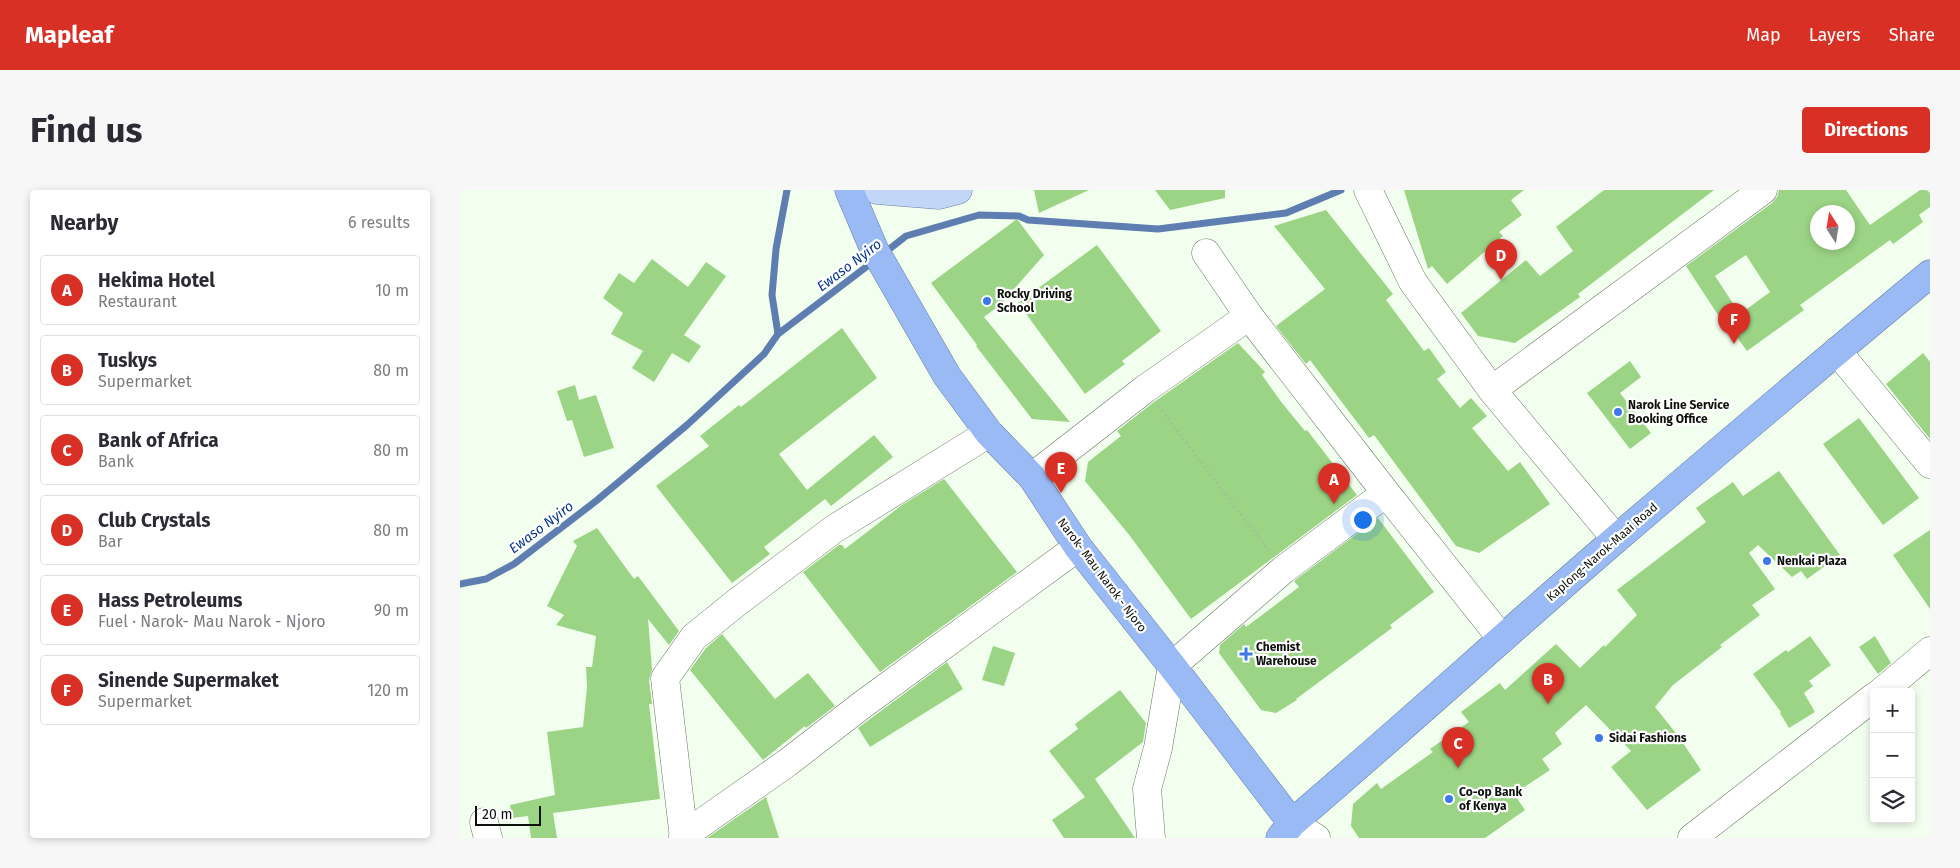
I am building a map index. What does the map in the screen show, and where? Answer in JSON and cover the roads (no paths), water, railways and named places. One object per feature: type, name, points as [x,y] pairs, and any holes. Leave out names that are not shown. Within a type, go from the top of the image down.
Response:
[{"type":"highway","name":"Narok- Mau Narok - Njoro","points":[[849,190],[874,249],[947,376],[988,433],[1032,477],[1078,546],[1172,666],[1286,831]]},
{"type":"highway","name":"Kaplong-Narok-Maai Road","points":[[1286,831],[1616,539],[1930,274]]},
{"type":"main road","points":[[878,190],[939,195],[958,190]]},
{"type":"street","points":[[1492,390],[1763,190]]},
{"type":"street","points":[[1369,193],[1413,282],[1492,390],[1616,539]]},
{"type":"street","points":[[1206,253],[1249,316],[1502,639]]},
{"type":"street","points":[[1032,477],[1145,389],[1249,316]]},
{"type":"street","points":[[1837,351],[1930,464]]},
{"type":"street","points":[[988,433],[834,529],[694,637],[665,678],[684,837],[787,763],[862,705],[1078,546]]},
{"type":"street","points":[[1152,838],[1148,789],[1158,748],[1172,666],[1283,570],[1386,493]]},
{"type":"street","points":[[1886,688],[1930,651]]},
{"type":"street","points":[[1692,838],[1870,700]]},
{"type":"street","points":[[1286,831],[1316,838]]},
{"type":"waterway","points":[[778,334],[772,295],[776,249],[787,190]]},
{"type":"waterway","name":"Ewaso Nyiro","points":[[883,254],[906,236],[979,215],[1019,216],[1028,220],[1158,229],[1286,213],[1341,190]]},
{"type":"waterway","name":"Ewaso Nyiro","points":[[460,584],[486,579],[514,564],[596,501],[687,425],[764,354],[778,334],[874,261]]},
{"type":"place","name":"Club Crystals","points":[[1501,280]]},
{"type":"place","name":"Rocky Driving School","points":[[987,301]]},
{"type":"place","name":"Sinende Supermaket","points":[[1734,344]]},
{"type":"place","name":"Narok Line Service Booking Office","points":[[1618,412]]},
{"type":"place","name":"Hass Petroleums","points":[[1061,493]]},
{"type":"place","name":"Hekima Hotel","points":[[1334,504]]},
{"type":"place","name":"Nenkai Plaza","points":[[1767,561]]},
{"type":"place","name":"Chemist Warehouse","points":[[1246,654]]},
{"type":"place","name":"Tuskys","points":[[1548,704]]},
{"type":"place","name":"Sidai Fashions","points":[[1599,738]]},
{"type":"place","name":"Bank of Africa","points":[[1458,768]]},
{"type":"place","name":"Co-op Bank of Kenya","points":[[1449,799]]}]
